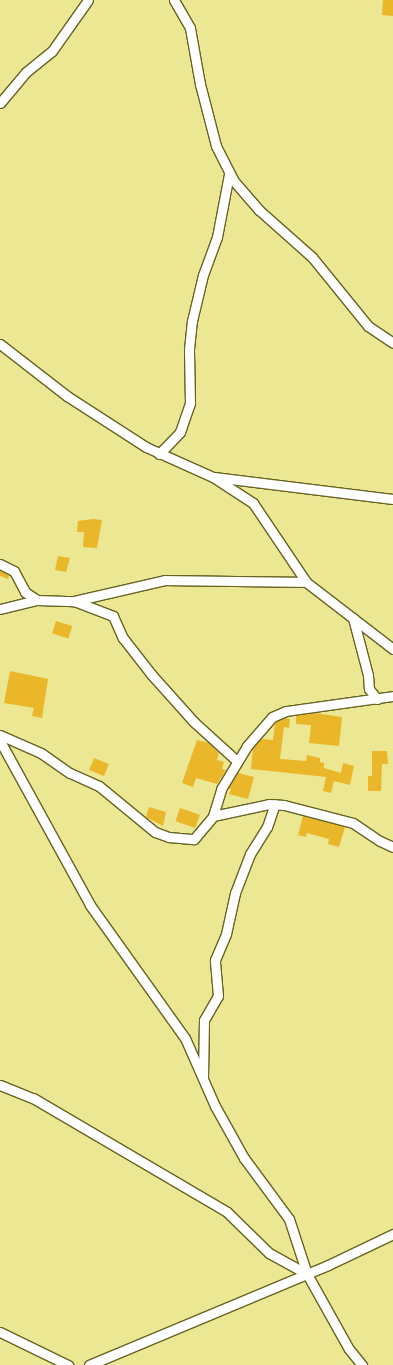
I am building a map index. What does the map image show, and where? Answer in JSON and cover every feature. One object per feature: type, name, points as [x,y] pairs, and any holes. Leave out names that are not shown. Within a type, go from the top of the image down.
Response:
[{"type":"street","points":[[0,103],[26,72],[52,51],[88,0]]},
{"type":"street","points":[[174,0],[190,28],[200,84],[216,146],[229,174],[259,210],[312,257],[368,326],[393,343]]},
{"type":"street","points":[[159,454],[180,432],[190,403],[189,349],[192,320],[204,275],[217,237],[229,174]]},
{"type":"street","points":[[0,344],[74,401],[159,454],[213,477],[254,503],[306,582],[393,649]]},
{"type":"street","points":[[213,477],[236,478],[393,499]]},
{"type":"street","points":[[0,564],[14,570],[25,592],[37,600]]},
{"type":"street","points":[[0,608],[37,600],[74,601],[165,580],[306,582]]},
{"type":"street","points":[[74,601],[113,616],[123,638],[151,674],[194,722],[237,761]]},
{"type":"street","points":[[353,618],[368,675],[369,689],[377,699]]},
{"type":"street","points":[[359,702],[369,689]]},
{"type":"street","points":[[0,735],[41,753],[70,773],[99,786],[148,827],[163,836],[194,839],[213,816],[221,789],[237,761],[258,731],[277,714],[393,696]]},
{"type":"street","points":[[0,741],[90,905],[185,1038],[203,1079],[244,1158],[289,1219],[307,1274],[349,1349],[362,1365]]},
{"type":"street","points":[[213,816],[275,804],[353,823],[380,841],[393,847]]},
{"type":"street","points":[[203,1079],[204,1020],[218,996],[215,960],[226,934],[235,893],[250,854],[267,827],[275,804]]},
{"type":"street","points":[[0,1085],[33,1098],[220,1208],[269,1253],[307,1274]]},
{"type":"street","points":[[89,1365],[307,1274],[393,1234]]},
{"type":"street","points":[[0,1332],[68,1365]]},
{"type":"building","points":[[383,0],[393,0],[393,16],[382,15]]},
{"type":"building","points":[[93,519],[102,520],[97,548],[83,547],[84,532],[77,532],[78,521]]},
{"type":"building","points":[[58,556],[70,558],[66,572],[55,570]]},
{"type":"building","points":[[0,571],[9,575],[8,579],[0,576]]},
{"type":"building","points":[[56,621],[72,626],[68,638],[52,633]]},
{"type":"building","points":[[10,671],[48,679],[42,718],[32,716],[34,708],[4,703]]},
{"type":"building","points":[[315,713],[342,717],[339,746],[309,743],[311,725],[296,724],[296,716]]},
{"type":"building","points":[[284,718],[290,719],[289,728],[284,727],[280,759],[306,761],[307,755],[320,758],[320,762],[324,763],[324,768],[341,773],[343,763],[354,766],[350,785],[334,781],[331,793],[323,791],[326,777],[251,769],[253,748],[261,739],[273,740],[275,723]]},
{"type":"building","points":[[197,740],[209,743],[219,753],[217,760],[224,762],[222,769],[226,770],[217,784],[196,778],[193,787],[182,783]]},
{"type":"building","points":[[372,751],[387,751],[388,764],[382,764],[381,791],[368,791],[368,776],[372,776]]},
{"type":"building","points":[[94,758],[109,764],[104,776],[89,770]]},
{"type":"building","points":[[238,773],[254,777],[248,799],[229,794],[231,789],[228,788]]},
{"type":"building","points":[[149,807],[166,812],[163,826],[146,817]]},
{"type":"building","points":[[180,808],[200,815],[195,828],[175,821]]},
{"type":"building","points":[[303,816],[345,827],[339,847],[328,844],[329,839],[307,833],[306,837],[298,835]]}]
